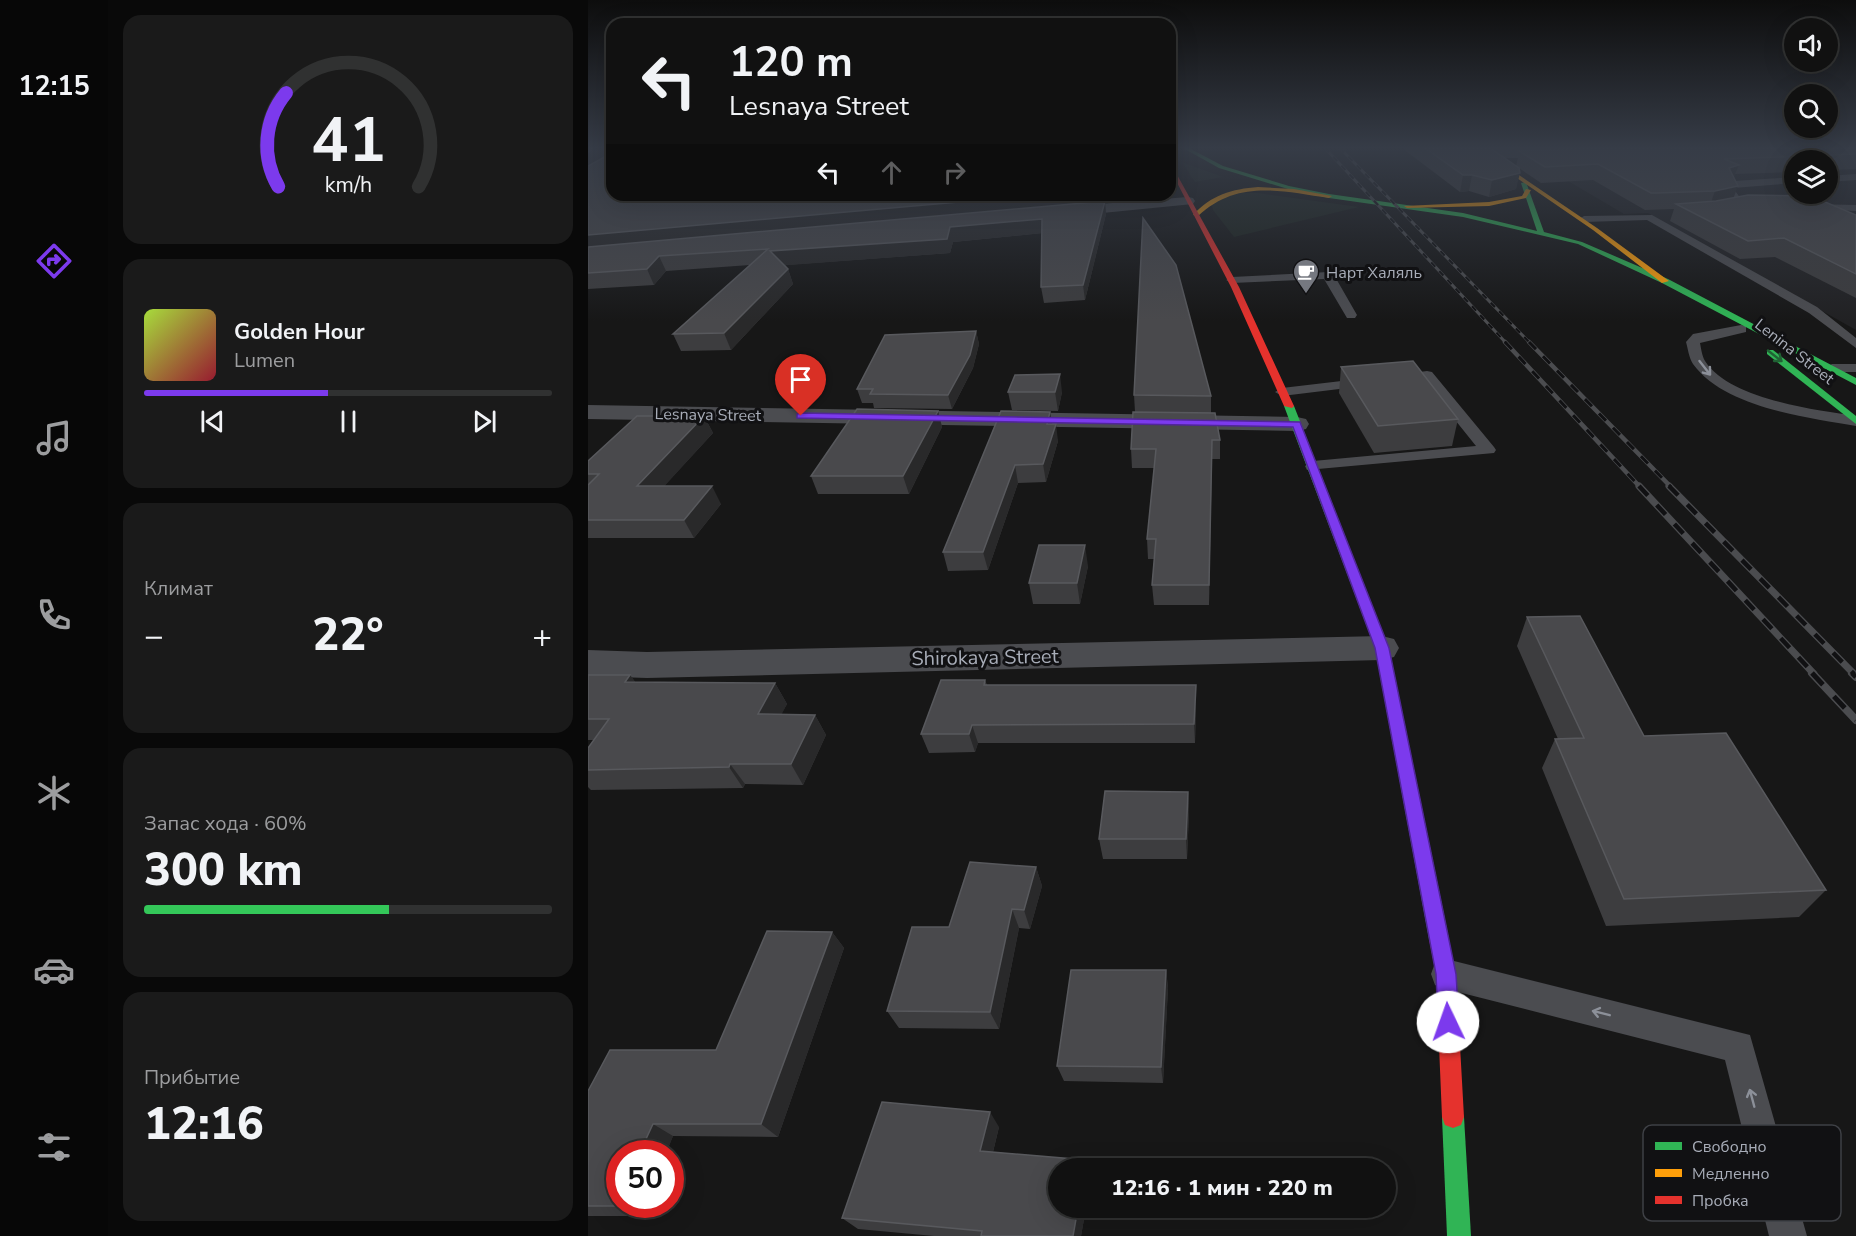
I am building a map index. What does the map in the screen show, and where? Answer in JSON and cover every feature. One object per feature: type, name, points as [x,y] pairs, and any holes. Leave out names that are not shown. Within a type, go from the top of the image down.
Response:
[{"type":"main road","points":[[1191,206],[1232,280],[1297,424],[1382,648],[1446,974],[1459,1236]]},
{"type":"main road","points":[[1196,215],[1203,206]]},
{"type":"main road","points":[[1407,206],[1417,206]]},
{"type":"main road","points":[[1407,206],[1463,214],[1541,232],[1606,254],[1665,281]]},
{"type":"main road","points":[[1532,206],[1541,232]]},
{"type":"main road","name":"Lenina Street","points":[[1560,206],[1584,219],[1665,281],[1856,382]]},
{"type":"main road","name":"Lenina Street","points":[[1713,307],[1856,421]]},
{"type":"street","points":[[1047,214],[1115,206]]},
{"type":"street","name":"Lesnaya Street","points":[[588,412],[1297,424]]},
{"type":"street","name":"Shirokaya Street","points":[[588,663],[647,665],[1382,648]]},
{"type":"lane","points":[[1736,206],[1752,206]]},
{"type":"lane","points":[[1795,206],[1856,208]]},
{"type":"lane","points":[[1584,219],[1673,215]]},
{"type":"lane","points":[[1649,217],[1813,310],[1856,344]]},
{"type":"lane","points":[[1232,280],[1328,275],[1351,315]]},
{"type":"lane","points":[[1742,329],[1698,337],[1694,342],[1700,364],[1711,375],[1759,399],[1797,411],[1856,421]]},
{"type":"lane","points":[[1832,368],[1856,368]]},
{"type":"lane","points":[[1282,392],[1427,375],[1488,450],[1312,466]]},
{"type":"lane","points":[[1446,974],[1738,1047],[1759,1125]]},
{"type":"lane","points":[[1784,1221],[1788,1236]]},
{"type":"shaded area","points":[[1212,206],[1359,207],[1234,237]]},
{"type":"shaded area","points":[[1610,206],[1856,206],[1856,330],[1648,213],[1624,214]]},
{"type":"building","points":[[588,206],[918,206],[588,235]]},
{"type":"building","points":[[1052,206],[1104,206],[1083,285],[1041,287],[1042,219],[950,227],[947,239],[770,251],[788,269],[724,333],[673,334],[768,249],[659,256],[647,269],[588,273],[588,247]]},
{"type":"building","points":[[1679,206],[1834,206],[1856,215],[1856,274],[1784,238],[1748,241]]},
{"type":"building","points":[[1143,218],[1176,265],[1211,396],[1134,395]]},
{"type":"building","points":[[976,331],[970,355],[948,395],[870,394],[873,389],[857,389],[885,335]]},
{"type":"building","points":[[1413,361],[1458,419],[1378,426],[1341,367]]},
{"type":"building","points":[[1060,374],[1055,392],[1008,392],[1015,375]]},
{"type":"building","points":[[857,409],[938,411],[903,476],[811,476]]},
{"type":"building","points":[[1001,411],[1050,412],[1047,424],[1056,424],[1043,464],[1015,465],[983,552],[943,552]]},
{"type":"building","points":[[1133,412],[1215,413],[1220,440],[1212,440],[1209,585],[1152,585],[1156,539],[1147,539],[1156,449],[1131,449]]},
{"type":"building","points":[[637,416],[704,416],[637,486],[712,486],[684,520],[588,520],[588,485],[599,474],[588,474],[588,461]]},
{"type":"building","points":[[1039,545],[1085,545],[1077,583],[1029,583]]},
{"type":"building","points":[[1580,616],[1644,736],[1726,733],[1826,890],[1624,899],[1555,739],[1584,738],[1527,617]]},
{"type":"building","points":[[588,675],[630,675],[625,682],[775,683],[758,714],[815,715],[791,764],[730,764],[729,767],[588,770],[588,748],[609,719],[588,719]]},
{"type":"building","points":[[941,680],[985,680],[984,685],[1196,685],[1194,724],[972,725],[969,734],[921,734]]},
{"type":"building","points":[[1105,791],[1188,792],[1186,839],[1099,839]]},
{"type":"building","points":[[970,862],[1036,867],[1024,910],[1012,909],[990,1012],[887,1011],[912,927],[949,927]]},
{"type":"building","points":[[767,931],[832,932],[761,1124],[653,1124],[646,1140],[606,1140],[606,1206],[588,1206],[588,1091],[610,1050],[716,1050]]},
{"type":"building","points":[[1071,970],[1166,970],[1161,1067],[1057,1066]]},
{"type":"building","points":[[882,1102],[990,1112],[980,1151],[1062,1158],[1048,1158],[1048,1218],[1076,1218],[1073,1236],[981,1236],[982,1231],[842,1218]]},
{"type":"railway","points":[[1379,206],[1507,344]]},
{"type":"railway","points":[[1396,206],[1531,344]]},
{"type":"railway","points":[[1505,342],[1640,487]]},
{"type":"railway","points":[[1529,342],[1671,487]]},
{"type":"railway","points":[[1639,486],[1814,674]]},
{"type":"railway","points":[[1669,486],[1854,674]]},
{"type":"railway","points":[[1812,673],[1856,720]]},
{"type":"railway","points":[[1852,673],[1856,677]]},
{"type":"traffic: fast","points":[[1397,206],[1463,215],[1580,243],[1665,281],[1856,382]]},
{"type":"traffic: fast","points":[[1532,206],[1541,232]]},
{"type":"traffic: fast","points":[[1770,352],[1856,421]]},
{"type":"traffic: fast","points":[[1289,406],[1382,648],[1439,939]]},
{"type":"traffic: fast","points":[[1453,1117],[1459,1236]]},
{"type":"traffic: slow","points":[[1196,215],[1205,206]]},
{"type":"traffic: slow","points":[[1407,206],[1420,206]]},
{"type":"traffic: slow","points":[[1560,206],[1665,281]]},
{"type":"traffic: jam","points":[[1192,206],[1235,287],[1289,406]]},
{"type":"traffic: jam","points":[[1439,939],[1446,974],[1453,1117]]},
{"type":"place","name":"Нарт Халяль","points":[[1306,295]]},
{"type":"route","points":[[801,416],[1297,424],[1382,648],[1446,974],[1448,1022]]}]
